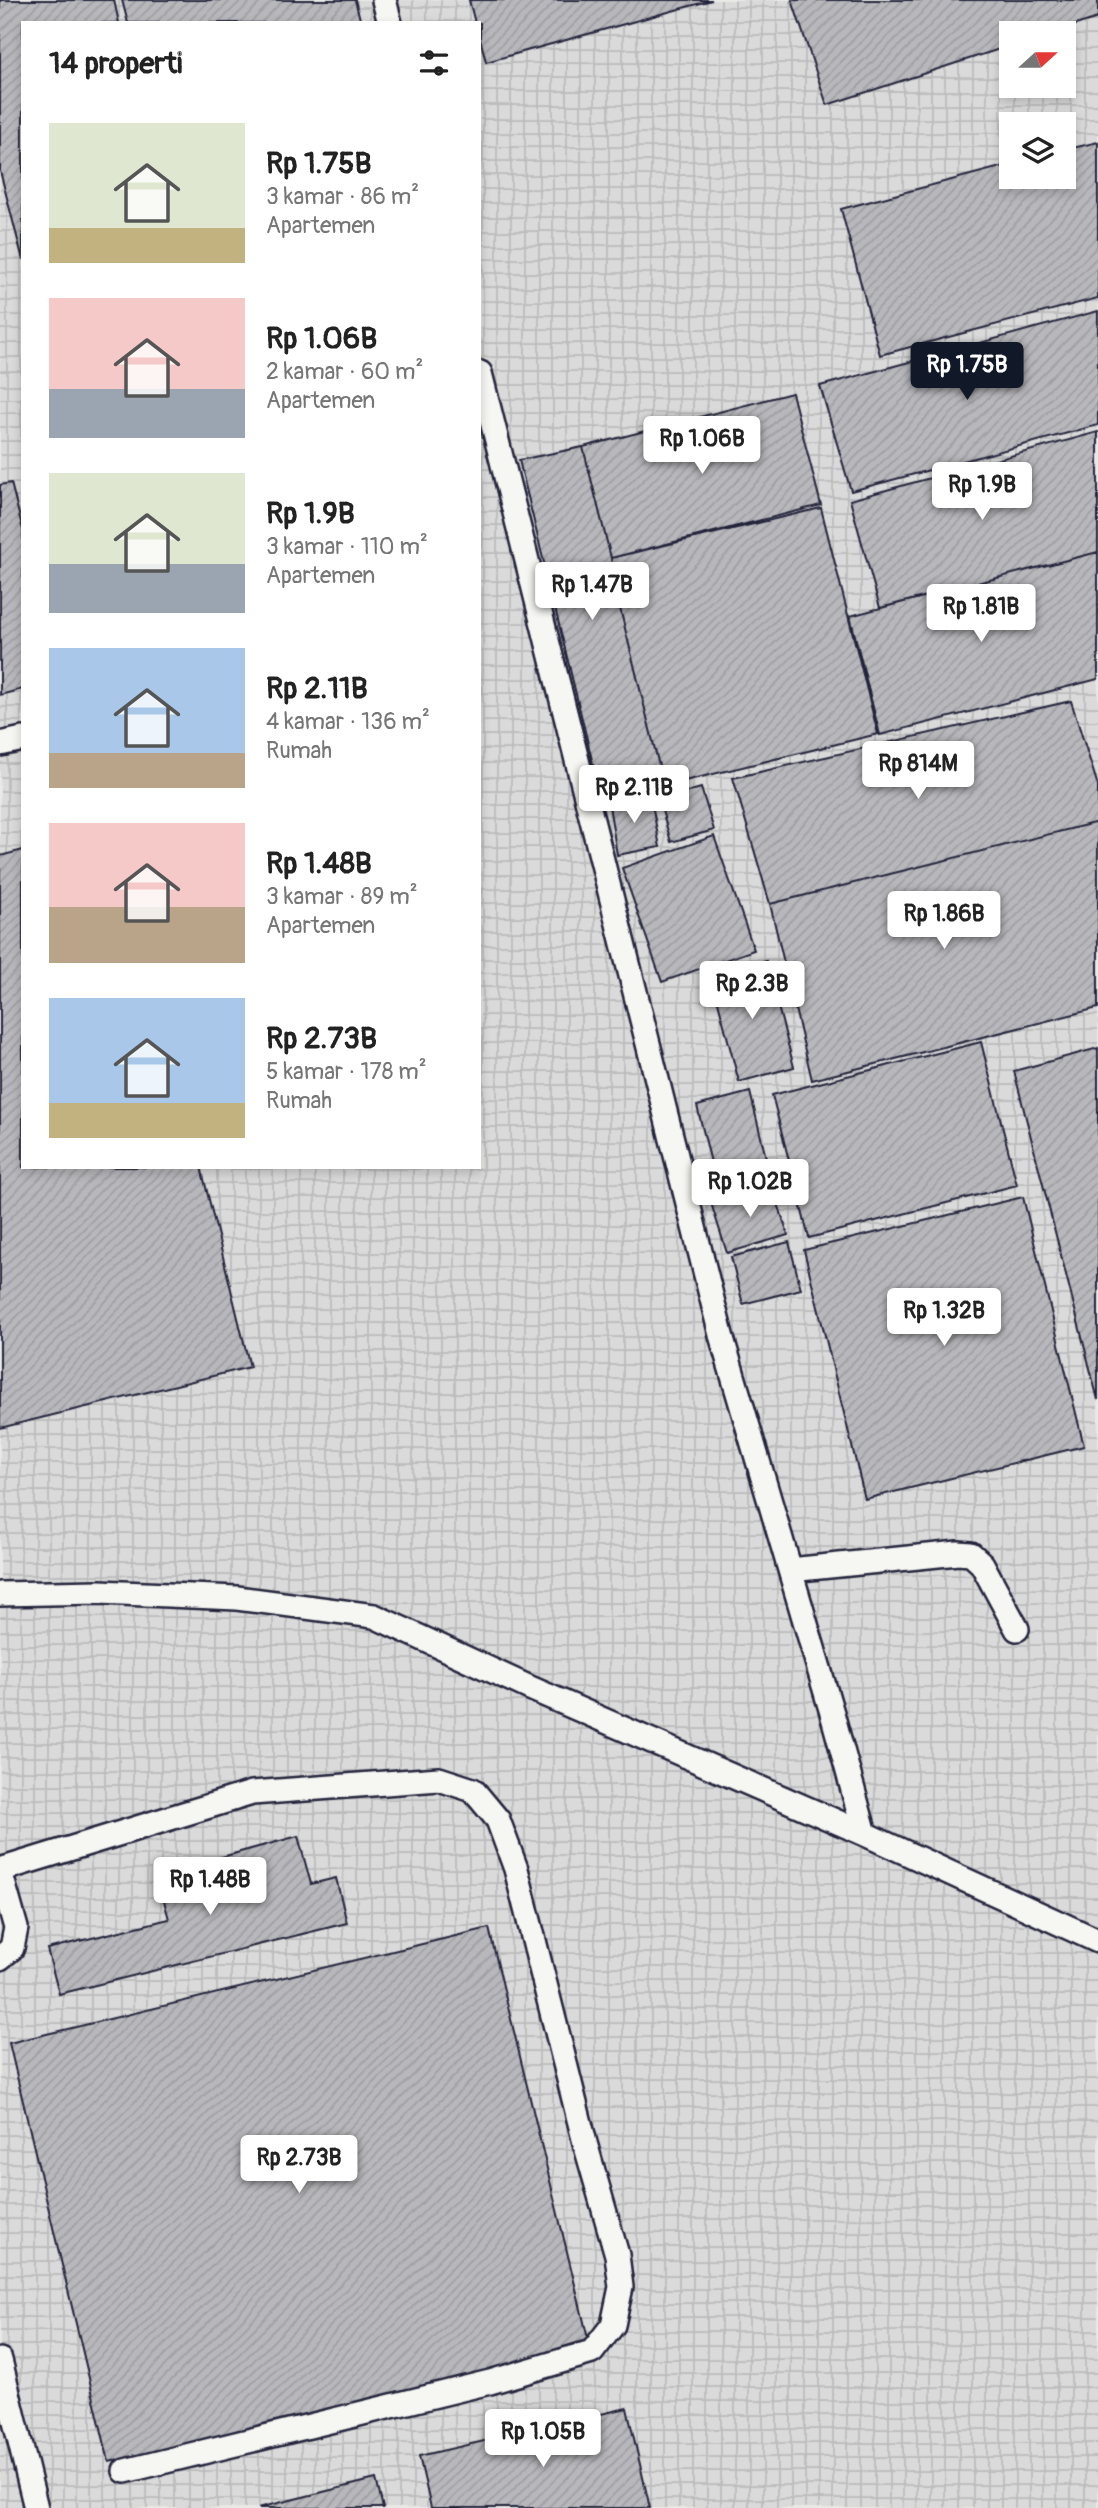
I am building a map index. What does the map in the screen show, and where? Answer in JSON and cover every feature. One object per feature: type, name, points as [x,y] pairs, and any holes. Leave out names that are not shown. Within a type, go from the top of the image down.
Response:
[{"type":"lane","points":[[384,0],[389,21]]},
{"type":"lane","points":[[481,377],[690,1219],[865,1834]]},
{"type":"lane","points":[[0,744],[21,739]]},
{"type":"lane","points":[[790,1570],[958,1553],[971,1554],[982,1564],[1017,1629]]},
{"type":"lane","points":[[0,1594],[99,1592],[237,1598],[374,1616],[542,1693],[865,1834],[1098,1941]]},
{"type":"lane","points":[[0,1958],[12,1948],[16,1928],[0,1870],[252,1793],[439,1779],[473,1790],[498,1820],[516,1869],[585,2143],[617,2255],[621,2287],[612,2325],[592,2352],[490,2382],[125,2471]]},
{"type":"lane","points":[[0,2360],[36,2508]]},
{"type":"shaded area","points":[[0,0],[1098,0],[1098,2508],[0,2508]]},
{"type":"building","points":[[0,0],[114,0],[119,21],[21,21],[21,252],[0,171]]},
{"type":"building","points":[[122,0],[355,0],[360,21],[127,21]]},
{"type":"building","points":[[469,0],[712,0],[486,62],[481,42],[481,21],[474,21]]},
{"type":"building","points":[[792,0],[1098,0],[1098,18],[1076,25],[1076,21],[999,21],[999,49],[827,105]]},
{"type":"building","points":[[1098,142],[1098,298],[880,355],[841,209],[999,167],[999,189],[1076,189],[1076,147]]},
{"type":"building","points":[[1098,311],[1098,425],[851,491],[820,386]]},
{"type":"building","points":[[792,393],[821,505],[611,558],[583,447]]},
{"type":"building","points":[[1098,432],[1098,552],[880,608],[850,500]]},
{"type":"building","points":[[583,447],[664,786],[602,801],[519,460]]},
{"type":"building","points":[[11,483],[21,522],[21,690],[0,695],[0,485]]},
{"type":"building","points":[[821,508],[878,734],[664,786],[614,584],[611,558]]},
{"type":"building","points":[[1098,552],[1098,679],[880,735],[850,616]]},
{"type":"building","points":[[1071,701],[1098,786],[1098,822],[770,904],[733,778]]},
{"type":"building","points":[[701,788],[714,830],[671,842],[659,800]]},
{"type":"building","points":[[650,793],[660,847],[617,855],[609,805]]},
{"type":"building","points":[[1098,822],[1098,1008],[812,1080],[770,904]]},
{"type":"building","points":[[714,836],[754,950],[662,982],[622,868]]},
{"type":"building","points":[[21,851],[21,1169],[201,1169],[250,1367],[0,1428],[0,856]]},
{"type":"building","points":[[766,961],[794,1067],[739,1082],[711,975]]},
{"type":"building","points":[[981,1042],[1017,1185],[809,1238],[772,1095]]},
{"type":"building","points":[[1098,1048],[1098,1400],[1014,1071]]},
{"type":"building","points":[[750,1092],[770,1174],[717,1187],[697,1106]]},
{"type":"building","points":[[772,1184],[788,1235],[727,1253],[711,1203]]},
{"type":"building","points":[[1023,1197],[1084,1446],[865,1499],[804,1250]]},
{"type":"building","points":[[789,1242],[801,1289],[743,1304],[731,1257]]},
{"type":"building","points":[[298,1836],[311,1884],[336,1878],[347,1923],[59,1994],[47,1949],[169,1919],[157,1875]]},
{"type":"building","points":[[489,1928],[590,2347],[109,2462],[9,2043]]},
{"type":"building","points":[[627,2408],[650,2508],[431,2508],[419,2456]]},
{"type":"building","points":[[376,2479],[383,2508],[258,2508]]}]
